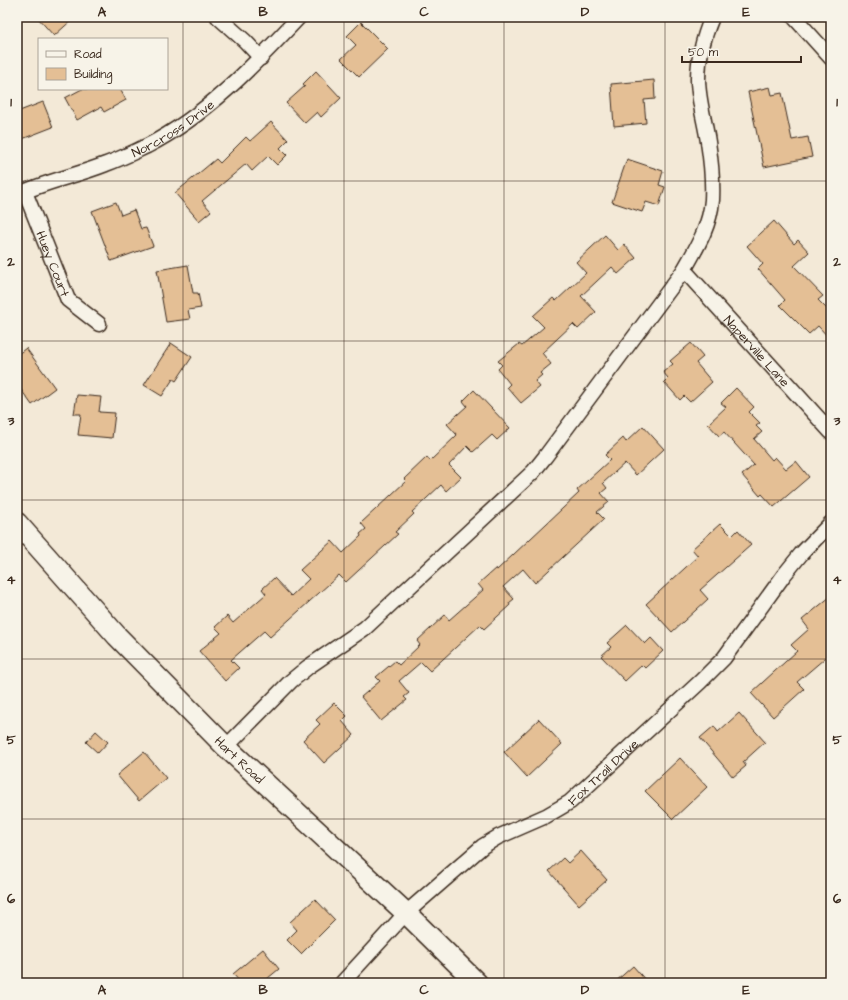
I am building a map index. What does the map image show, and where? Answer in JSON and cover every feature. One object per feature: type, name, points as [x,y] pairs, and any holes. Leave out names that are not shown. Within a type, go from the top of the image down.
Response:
[{"type":"street","points":[[218,17],[246,41],[261,58]]},
{"type":"street","name":"Norcross Drive","points":[[21,194],[44,183],[105,165],[148,145],[188,121],[225,91],[261,58],[299,17]]},
{"type":"street","points":[[226,747],[291,681],[308,667],[365,628],[533,472],[546,457],[684,270],[701,240],[708,221],[712,200],[711,164],[699,97],[698,78],[704,40],[712,17]]},
{"type":"street","points":[[794,17],[831,58]]},
{"type":"street","name":"Huey Court","points":[[21,194],[68,300],[99,324]]},
{"type":"street","name":"Naperville Lane","points":[[684,270],[831,432]]},
{"type":"street","name":"Hart Road","points":[[17,523],[117,636],[226,747],[406,913],[477,983]]},
{"type":"street","name":"Fox Trail Drive","points":[[342,983],[406,913],[483,846],[498,837],[546,816],[570,802],[683,698],[724,658],[784,575],[801,554],[831,523]]},
{"type":"building","points":[[37,17],[75,17],[54,36]]},
{"type":"building","points":[[361,22],[388,49],[359,77],[341,59],[356,45],[347,36]]},
{"type":"building","points":[[316,71],[341,98],[321,117],[317,112],[305,123],[286,103],[305,86],[303,84]]},
{"type":"building","points":[[654,80],[655,99],[644,100],[646,123],[614,126],[611,84]]},
{"type":"building","points":[[770,87],[772,95],[782,93],[792,140],[808,137],[812,157],[764,167],[748,92]]},
{"type":"building","points":[[80,90],[121,90],[126,100],[104,112],[101,107],[77,120],[65,98]]},
{"type":"building","points":[[43,102],[53,127],[17,141],[17,112]]},
{"type":"building","points":[[271,122],[288,140],[280,148],[287,155],[277,165],[268,156],[252,171],[246,164],[202,201],[211,211],[199,221],[175,193],[216,159],[220,163],[246,137],[250,141]]},
{"type":"building","points":[[627,159],[663,171],[659,185],[665,187],[659,206],[646,202],[642,212],[612,202]]},
{"type":"building","points":[[116,202],[121,215],[134,210],[141,229],[146,228],[153,246],[111,261],[92,211]]},
{"type":"building","points":[[774,221],[794,244],[798,240],[809,252],[794,266],[823,296],[818,300],[831,313],[831,340],[818,326],[809,334],[780,305],[785,300],[758,269],[763,264],[747,246]]},
{"type":"building","points":[[605,235],[618,250],[624,244],[636,258],[618,274],[612,267],[581,296],[596,312],[578,329],[573,324],[542,353],[551,364],[540,373],[542,375],[535,381],[540,387],[521,403],[507,387],[510,384],[498,369],[502,365],[498,361],[519,344],[522,346],[544,327],[533,316],[553,298],[556,301],[586,273],[576,262]]},
{"type":"building","points":[[188,265],[193,293],[198,293],[201,308],[188,310],[190,319],[166,322],[157,270]]},
{"type":"building","points":[[171,343],[192,357],[176,381],[173,379],[162,396],[144,385]]},
{"type":"building","points":[[691,343],[703,357],[696,363],[712,382],[690,402],[684,396],[680,400],[664,382],[668,378],[663,372],[673,364],[670,361]]},
{"type":"building","points":[[26,348],[55,388],[32,405],[17,384],[17,355]]},
{"type":"building","points":[[736,388],[754,407],[749,412],[760,423],[756,426],[762,432],[754,439],[772,460],[775,457],[786,469],[796,461],[809,477],[774,507],[762,494],[760,496],[742,475],[754,465],[724,432],[719,436],[708,424],[726,407],[721,403]]},
{"type":"building","points":[[474,390],[510,428],[497,440],[492,435],[473,452],[467,446],[449,465],[461,477],[446,491],[441,485],[412,512],[414,514],[395,532],[398,534],[346,582],[339,575],[270,637],[264,631],[231,660],[239,668],[225,681],[199,651],[221,633],[215,627],[227,616],[233,623],[266,594],[262,589],[274,578],[291,596],[309,579],[300,570],[332,541],[343,553],[361,536],[360,534],[366,529],[361,523],[406,481],[404,479],[427,457],[430,461],[457,435],[447,424],[467,406],[463,401]]},
{"type":"building","points":[[77,395],[101,397],[99,412],[115,413],[112,438],[78,435],[81,414],[74,414]]},
{"type":"building","points":[[643,426],[664,449],[636,475],[625,463],[603,483],[607,488],[601,493],[609,502],[597,512],[604,519],[535,583],[523,569],[503,587],[514,599],[509,603],[510,605],[484,629],[480,625],[430,671],[421,662],[399,681],[409,693],[404,697],[407,700],[381,721],[361,697],[380,681],[376,677],[395,661],[399,665],[420,645],[417,641],[445,615],[449,620],[483,590],[478,584],[496,568],[497,570],[579,493],[577,490],[610,460],[605,455],[623,438],[626,442]]},
{"type":"building","points":[[720,524],[732,536],[738,530],[751,545],[700,590],[708,599],[672,632],[646,604],[698,556],[692,549]]},
{"type":"building","points":[[831,596],[831,653],[797,682],[804,689],[773,717],[751,693],[797,651],[791,645],[809,629],[802,620]]},
{"type":"building","points":[[627,625],[645,644],[651,638],[663,651],[645,668],[642,665],[625,681],[601,656],[611,647],[607,643]]},
{"type":"building","points":[[334,703],[347,716],[342,721],[354,735],[324,763],[303,740],[320,724],[316,720]]},
{"type":"building","points":[[739,713],[765,742],[743,762],[746,766],[733,777],[700,738],[714,726],[718,732]]},
{"type":"building","points":[[539,719],[562,744],[527,777],[504,752]]},
{"type":"building","points":[[96,731],[108,742],[98,753],[86,742]]},
{"type":"building","points":[[144,752],[166,778],[139,801],[117,775]]},
{"type":"building","points":[[680,758],[707,787],[673,819],[645,791]]},
{"type":"building","points":[[581,851],[607,880],[579,905],[549,871],[563,858],[568,863]]},
{"type":"building","points":[[315,899],[335,920],[301,954],[287,940],[297,930],[290,922]]},
{"type":"building","points":[[263,949],[279,969],[262,983],[241,983],[233,974]]},
{"type":"building","points":[[633,966],[648,983],[614,983]]}]
